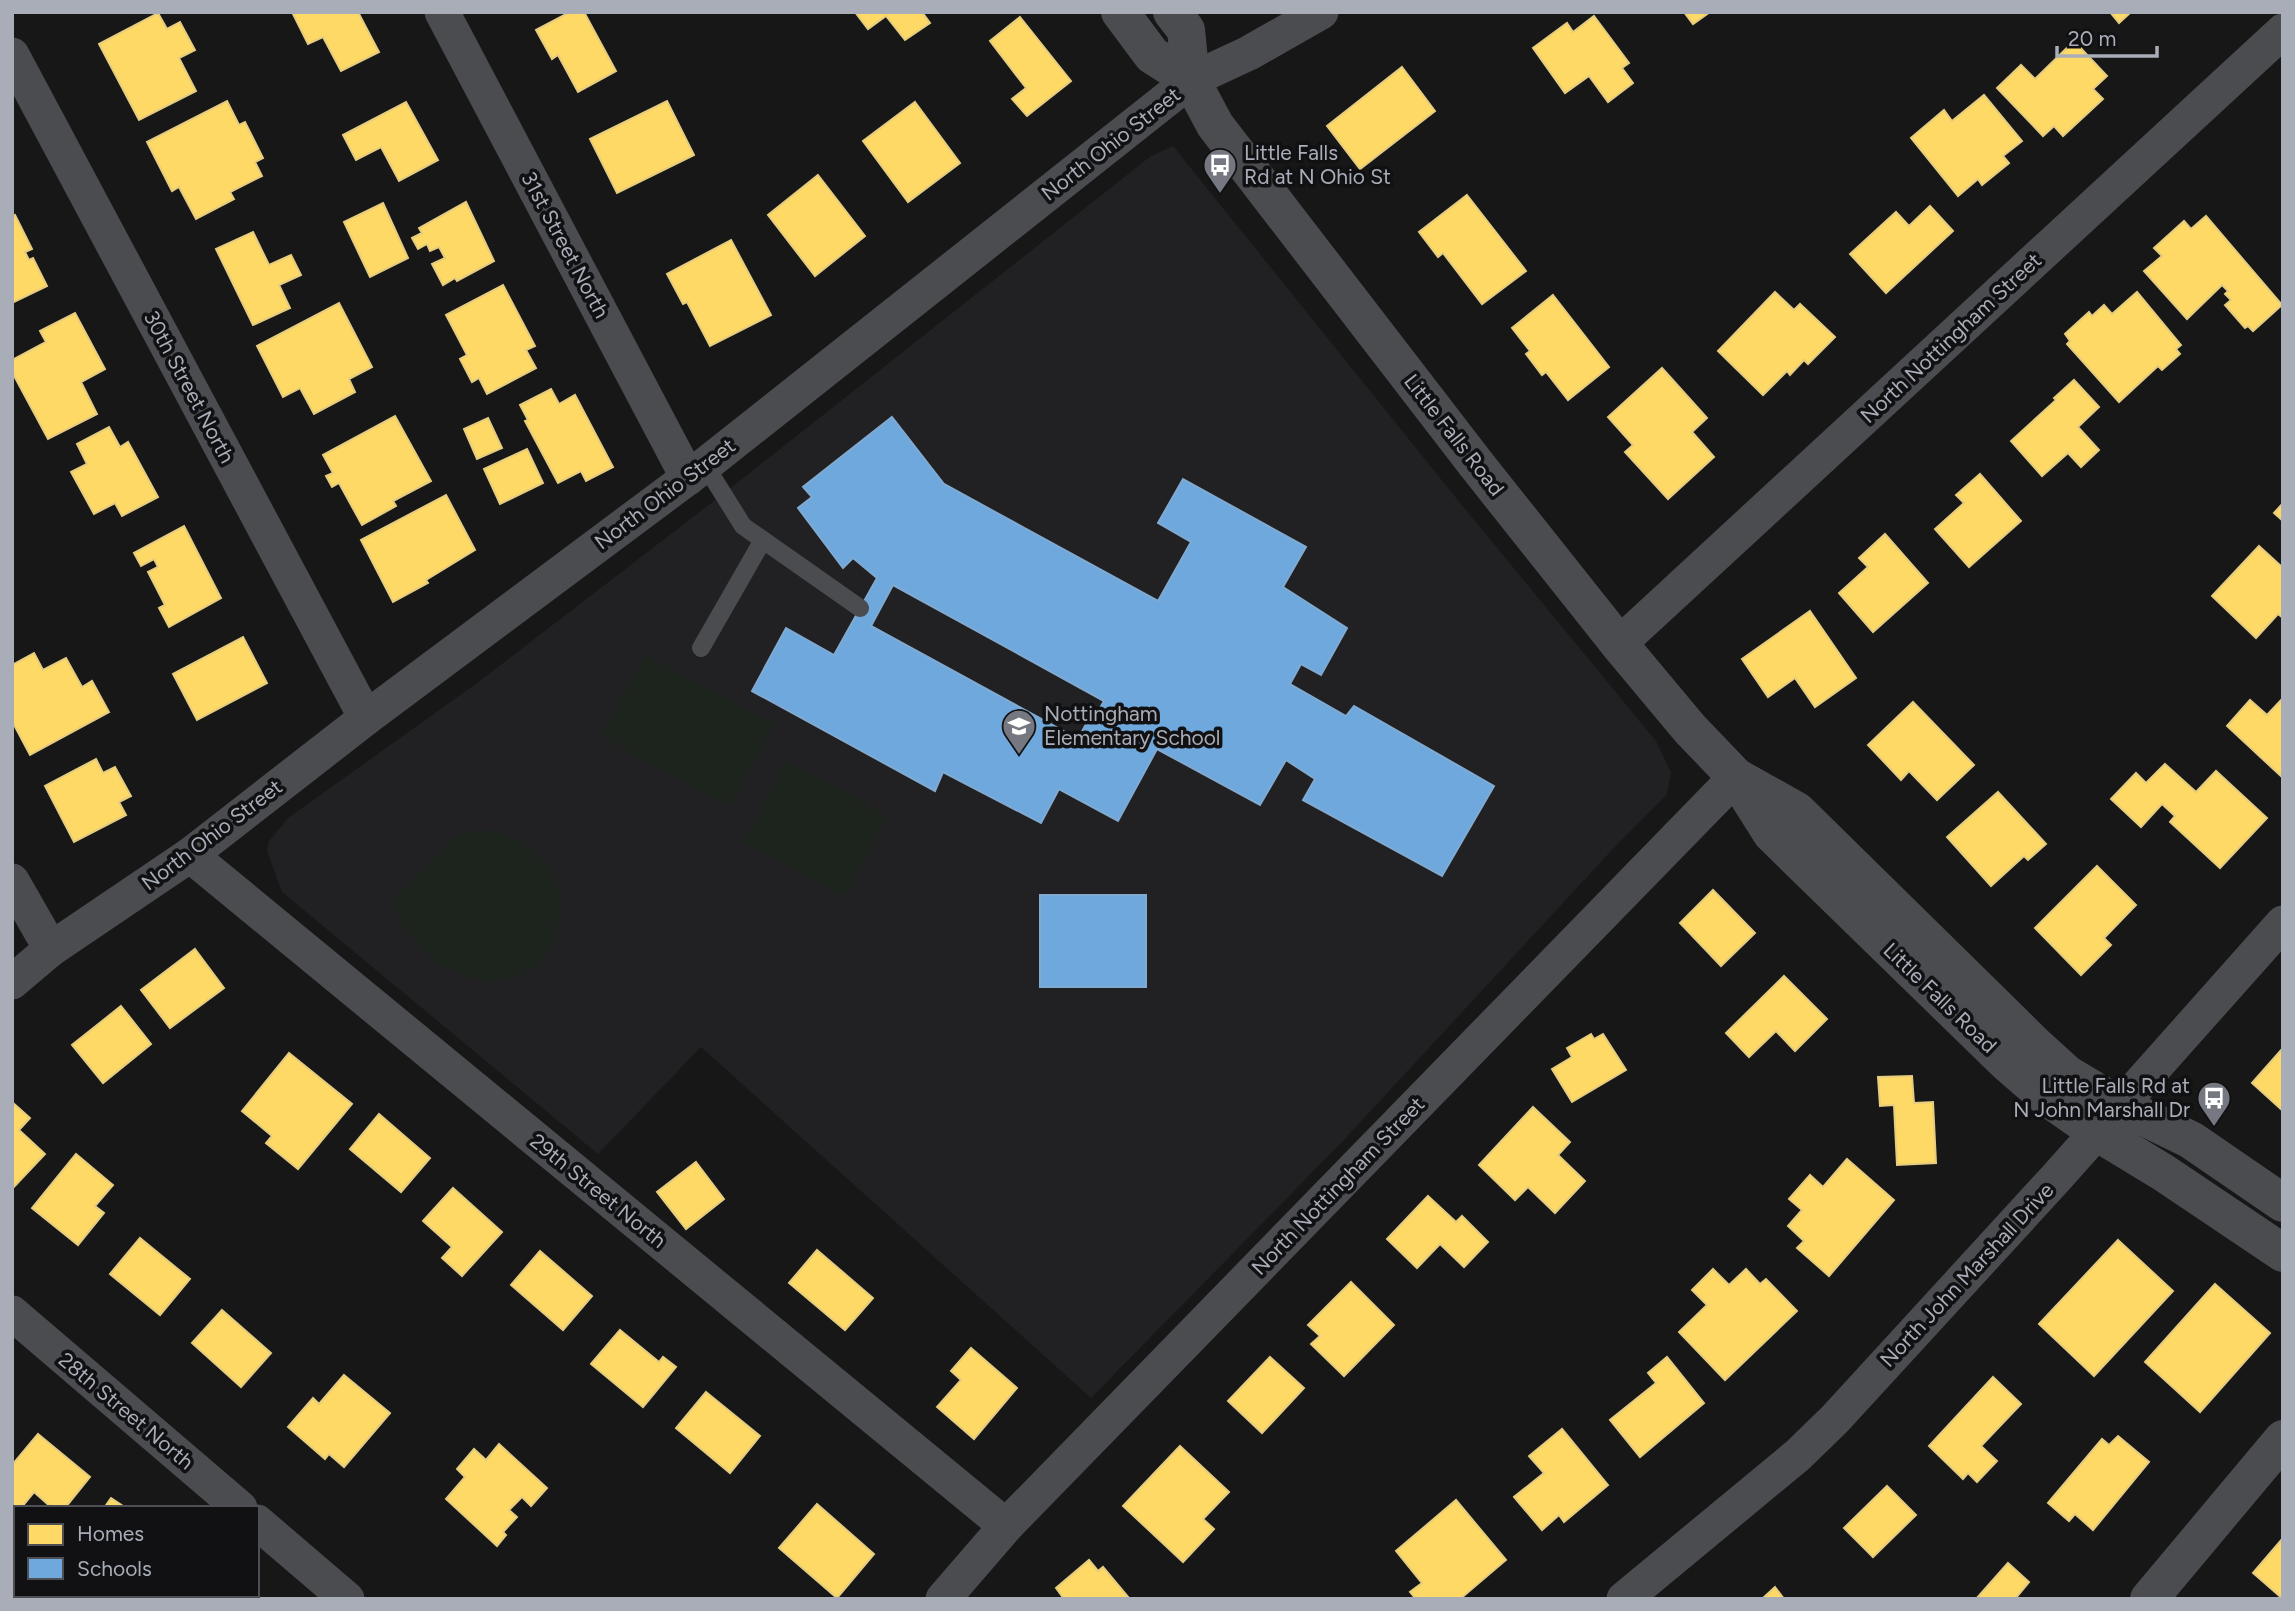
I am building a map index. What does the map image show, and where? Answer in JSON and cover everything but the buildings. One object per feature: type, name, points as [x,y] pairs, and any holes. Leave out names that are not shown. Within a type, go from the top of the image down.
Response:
[{"type":"street","name":"31st Street North","points":[[442,12],[697,471]]},
{"type":"street","name":"Little Falls Road","points":[[1120,12],[1152,55],[1191,80]]},
{"type":"street","name":"Little Falls Road","points":[[1172,12],[1186,30],[1191,80],[1215,125],[1476,464],[1690,729],[1736,777],[1797,811],[2067,1074],[2107,1118],[2164,1173],[2283,1253]]},
{"type":"street","name":"North Ohio Street","points":[[12,982],[51,949],[190,855],[366,718],[697,471],[1191,80],[1249,53],[1321,12]]},
{"type":"street","name":"North Nottingham Street","points":[[1619,644],[2283,31]]},
{"type":"street","name":"30th Street North","points":[[12,55],[366,718]]},
{"type":"street","name":"North Nottingham Street","points":[[943,1599],[1006,1526],[1736,777]]},
{"type":"street","name":"29th Street North","points":[[190,855],[1006,1526]]},
{"type":"street","points":[[12,881],[51,949]]},
{"type":"street","name":"North John Marshall Drive","points":[[1624,1599],[1798,1455],[1835,1419],[2283,923]]},
{"type":"street","name":"Little Falls Road","points":[[2107,1118],[2191,1140],[2283,1203]]},
{"type":"street","name":"28th Street North","points":[[12,1313],[238,1506]]},
{"type":"street","points":[[2149,1599],[2283,1439]]},
{"type":"street","points":[[259,1524],[347,1599]]},
{"type":"lane","points":[[697,471],[743,526],[860,608]]},
{"type":"lane","points":[[701,648],[762,540]]},
{"type":"shaded area","name":"Nottingham Elementary School","points":[[1173,146],[1656,741],[1671,772],[1667,794],[1342,1142],[1091,1398],[701,1047],[598,1154],[282,892],[267,851],[269,841],[288,818],[477,683],[723,494],[1151,156]]},
{"type":"shaded area","points":[[646,654],[774,725],[729,807],[601,736]]},
{"type":"shaded area","points":[[786,762],[888,816],[844,897],[744,842]]},
{"type":"shaded area","points":[[489,830],[520,841],[547,864],[559,889],[560,916],[554,944],[539,965],[519,976],[488,982],[436,963],[402,926],[393,899],[458,834]]},
{"type":"place","name":"Little Falls Rd at N Ohio St","points":[[1220,195]]},
{"type":"place","name":"Nottingham Elementary School","points":[[1019,756]]},
{"type":"place","name":"Little Falls Rd at N John Marshall Dr","points":[[2214,1128]]}]
